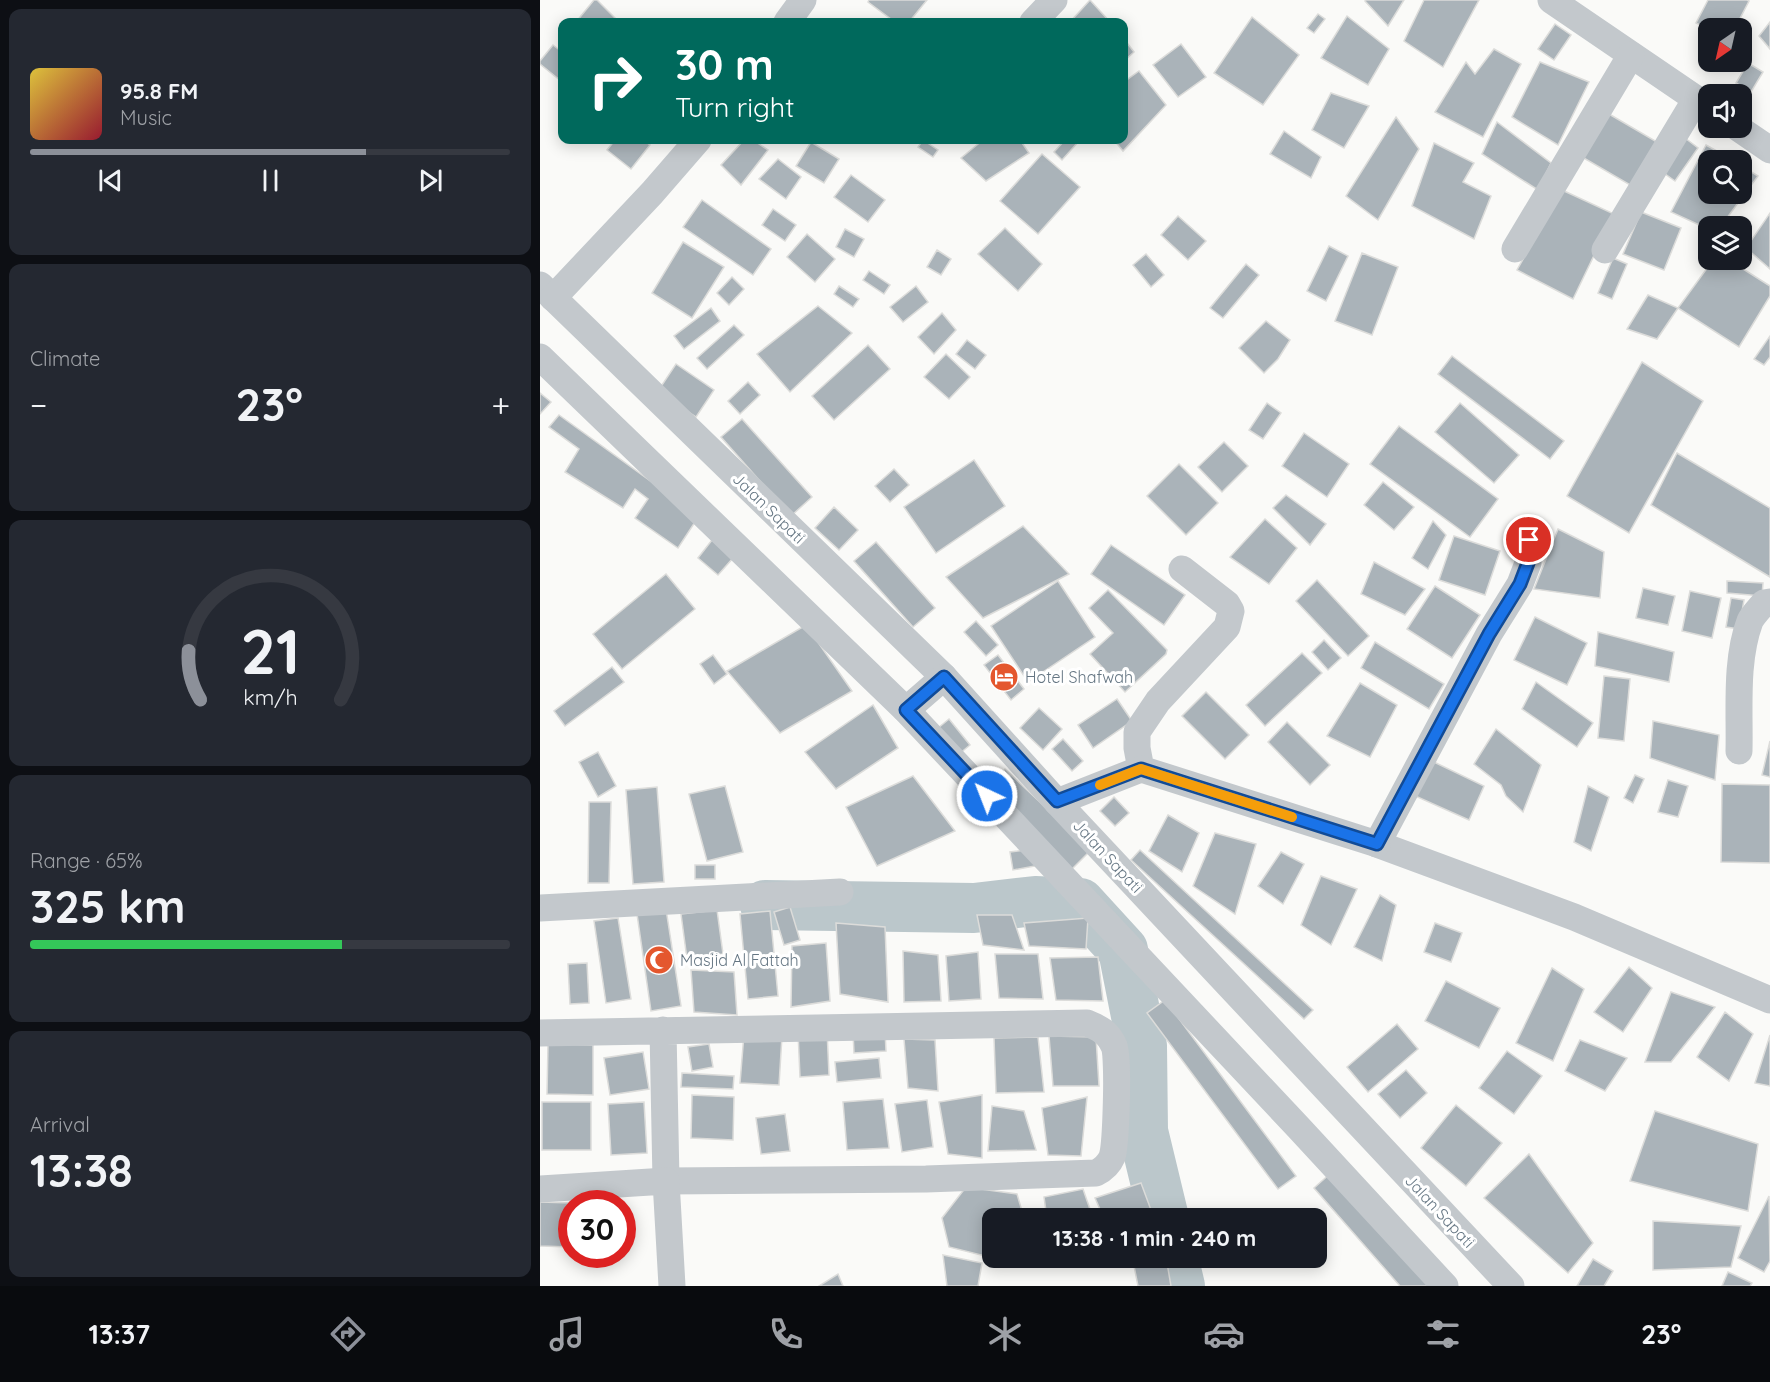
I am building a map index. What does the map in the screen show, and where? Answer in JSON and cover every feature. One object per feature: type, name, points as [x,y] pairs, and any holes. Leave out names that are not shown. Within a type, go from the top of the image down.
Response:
[{"type":"street","points":[[790,18],[803,0]]},
{"type":"street","points":[[1037,18],[1054,0]]},
{"type":"street","points":[[1551,0],[1698,100]]},
{"type":"street","points":[[1515,249],[1631,55]]},
{"type":"street","points":[[1605,250],[1698,109]]},
{"type":"street","points":[[1752,138],[1770,150]]},
{"type":"street","points":[[546,292],[652,193],[695,144]]},
{"type":"street","name":"Jalan Sapati","points":[[546,292],[944,677],[1511,1286]]},
{"type":"street","points":[[540,357],[906,710],[1445,1286]]},
{"type":"street","points":[[1377,844],[1489,634],[1520,584],[1528,563],[1529,540]]},
{"type":"street","points":[[1141,769],[1137,732],[1158,701],[1227,627],[1231,611],[1227,604],[1182,569]]},
{"type":"street","points":[[1739,752],[1743,650],[1751,620],[1764,603],[1770,602]]},
{"type":"street","points":[[906,710],[944,677]]},
{"type":"street","points":[[1057,801],[1141,769],[1377,844],[1574,917],[1770,1000]]},
{"type":"street","points":[[540,908],[840,891]]},
{"type":"street","points":[[540,1033],[1087,1023],[1103,1029],[1115,1046],[1118,1070],[1112,1156],[1103,1169],[1096,1173],[926,1179],[666,1181],[540,1189]]},
{"type":"street","points":[[663,1030],[666,1181],[672,1286]]},
{"type":"building","points":[[594,0],[597,0],[615,18],[579,18]]},
{"type":"building","points":[[869,0],[927,0],[912,18],[890,18],[868,2]]},
{"type":"building","points":[[1090,0],[1106,18],[1074,18]]},
{"type":"building","points":[[1366,0],[1404,0],[1388,26]]},
{"type":"building","points":[[1424,0],[1479,0],[1443,67],[1404,41]]},
{"type":"building","points":[[1708,0],[1749,1],[1740,18],[1699,18]]},
{"type":"building","points":[[1318,14],[1325,19],[1314,33],[1307,28]]},
{"type":"building","points":[[1347,16],[1389,49],[1368,85],[1321,58]]},
{"type":"building","points":[[1252,17],[1299,55],[1263,105],[1214,73]]},
{"type":"building","points":[[1770,22],[1770,49],[1759,36]]},
{"type":"building","points":[[1555,24],[1571,35],[1554,60],[1538,49]]},
{"type":"building","points":[[1128,44],[1134,52],[1128,57]]},
{"type":"building","points":[[1181,44],[1206,77],[1178,97],[1153,65]]},
{"type":"building","points":[[553,45],[558,49],[558,79],[540,64]]},
{"type":"building","points":[[1494,49],[1521,64],[1483,137],[1435,112],[1466,62],[1475,74]]},
{"type":"building","points":[[1540,62],[1589,82],[1558,145],[1512,117]]},
{"type":"building","points":[[1752,65],[1763,72],[1752,90],[1752,84],[1736,83],[1743,72],[1752,72]]},
{"type":"building","points":[[1139,71],[1166,105],[1123,151],[1117,144],[1128,144],[1128,79]]},
{"type":"building","points":[[1331,93],[1369,106],[1344,148],[1312,130]]},
{"type":"building","points":[[1609,114],[1657,142],[1637,189],[1582,157]]},
{"type":"building","points":[[1396,117],[1419,149],[1378,220],[1346,196]]},
{"type":"building","points":[[1497,122],[1551,163],[1538,190],[1482,154]]},
{"type":"building","points":[[1284,131],[1321,157],[1311,178],[1270,154]]},
{"type":"building","points":[[1685,138],[1698,148],[1675,181],[1661,171]]},
{"type":"building","points":[[1434,143],[1474,163],[1463,182],[1491,196],[1474,239],[1412,206]]},
{"type":"building","points":[[612,144],[650,145],[631,169],[607,150]]},
{"type":"building","points":[[740,144],[759,144],[768,150],[741,185],[721,165]]},
{"type":"building","points":[[810,144],[814,144],[839,159],[824,183],[796,166]]},
{"type":"building","points":[[920,144],[929,144],[938,150],[933,157],[918,147]]},
{"type":"building","points":[[978,144],[1023,144],[1029,153],[986,181],[961,158]]},
{"type":"building","points":[[1061,144],[1076,144],[1062,160],[1054,152]]},
{"type":"building","points":[[1706,145],[1715,150],[1703,150]]},
{"type":"building","points":[[1042,154],[1080,187],[1038,234],[1000,201]]},
{"type":"building","points":[[778,159],[801,177],[786,199],[759,179]]},
{"type":"building","points":[[1698,160],[1698,204],[1737,204],[1728,216],[1698,216],[1698,224],[1671,212]]},
{"type":"building","points":[[1752,172],[1758,176],[1752,184]]},
{"type":"building","points":[[851,175],[885,200],[868,222],[834,197]]},
{"type":"building","points":[[1562,190],[1614,214],[1573,299],[1517,270]]},
{"type":"building","points":[[702,200],[771,249],[753,275],[683,227]]},
{"type":"building","points":[[773,209],[796,225],[785,241],[762,225]]},
{"type":"building","points":[[1641,212],[1681,228],[1664,270],[1623,254]]},
{"type":"building","points":[[1770,213],[1770,269],[1752,253],[1752,239]]},
{"type":"building","points":[[1178,216],[1206,241],[1188,260],[1161,235]]},
{"type":"building","points":[[1005,228],[1042,264],[1018,291],[978,254]]},
{"type":"building","points":[[845,229],[864,239],[854,257],[836,247]]},
{"type":"building","points":[[807,234],[835,259],[815,282],[787,257]]},
{"type":"building","points":[[683,242],[724,267],[692,318],[652,293]]},
{"type":"building","points":[[1329,246],[1348,256],[1326,301],[1307,291]]},
{"type":"building","points":[[937,250],[951,259],[941,275],[927,267]]},
{"type":"building","points":[[1362,253],[1398,267],[1372,335],[1335,321]]},
{"type":"building","points":[[1146,254],[1164,275],[1151,287],[1133,265]]},
{"type":"building","points":[[1613,258],[1627,264],[1612,299],[1598,293]]},
{"type":"building","points":[[1246,264],[1259,275],[1223,318],[1210,308]]},
{"type":"building","points":[[1706,270],[1745,270],[1770,286],[1770,296],[1739,347],[1678,308]]},
{"type":"building","points":[[869,271],[890,285],[884,294],[863,280]]},
{"type":"building","points":[[732,277],[744,289],[729,305],[717,293]]},
{"type":"building","points":[[839,286],[859,299],[853,307],[834,294]]},
{"type":"building","points":[[916,286],[928,302],[903,322],[890,307]]},
{"type":"building","points":[[1648,295],[1678,308],[1657,339],[1627,329]]},
{"type":"building","points":[[818,306],[852,333],[790,392],[757,354]]},
{"type":"building","points":[[711,308],[720,321],[684,349],[674,336]]},
{"type":"building","points":[[942,313],[956,330],[934,354],[918,337]]},
{"type":"building","points":[[1266,321],[1290,340],[1278,359],[1264,373],[1239,348]]},
{"type":"building","points":[[734,325],[744,335],[707,369],[697,358]]},
{"type":"building","points":[[1770,336],[1770,357],[1764,365],[1754,359]]},
{"type":"building","points":[[967,340],[986,355],[975,369],[956,354]]},
{"type":"building","points":[[868,345],[890,369],[834,420],[812,396]]},
{"type":"building","points":[[946,354],[970,377],[949,399],[924,377]]},
{"type":"building","points":[[1452,356],[1564,441],[1550,459],[1438,374]]},
{"type":"building","points":[[1642,362],[1703,401],[1629,533],[1567,496]]},
{"type":"building","points":[[676,364],[714,390],[696,417],[658,391]]},
{"type":"building","points":[[748,382],[760,395],[740,414],[728,401]]},
{"type":"building","points":[[540,393],[551,402],[540,414]]},
{"type":"building","points":[[1267,403],[1281,413],[1263,439],[1249,430]]},
{"type":"building","points":[[1460,403],[1519,455],[1494,483],[1435,432]]},
{"type":"building","points":[[559,415],[699,516],[678,548],[635,518],[648,499],[635,489],[623,508],[565,472],[579,449],[549,427]]},
{"type":"building","points":[[742,419],[812,497],[791,516],[721,437]]},
{"type":"building","points":[[1399,426],[1498,499],[1470,537],[1370,464]]},
{"type":"building","points":[[1304,433],[1349,464],[1327,497],[1282,466]]},
{"type":"building","points":[[1224,442],[1248,466],[1222,492],[1198,467]]},
{"type":"building","points":[[1677,453],[1770,508],[1770,577],[1651,505]]},
{"type":"building","points":[[974,460],[1005,506],[936,553],[904,507]]},
{"type":"building","points":[[1179,464],[1218,503],[1186,535],[1147,496]]},
{"type":"building","points":[[894,469],[909,485],[890,502],[875,486]]},
{"type":"building","points":[[1383,482],[1414,507],[1394,530],[1364,505]]},
{"type":"building","points":[[1286,495],[1326,524],[1310,545],[1273,508]]},
{"type":"building","points":[[834,507],[858,530],[839,550],[815,528]]},
{"type":"building","points":[[1265,519],[1297,548],[1269,584],[1230,557]]},
{"type":"building","points":[[1433,521],[1446,535],[1428,569],[1412,558]]},
{"type":"building","points":[[1023,526],[1069,574],[983,618],[946,577]]},
{"type":"building","points":[[1558,529],[1604,552],[1600,598],[1534,589]]},
{"type":"building","points":[[1454,536],[1500,551],[1485,595],[1439,580]]},
{"type":"building","points":[[712,540],[733,558],[718,575],[698,558]]},
{"type":"building","points":[[876,542],[935,608],[913,627],[854,561]]},
{"type":"building","points":[[1111,545],[1185,595],[1164,625],[1091,574]]},
{"type":"building","points":[[1374,562],[1425,589],[1405,615],[1361,594]]},
{"type":"building","points":[[666,574],[695,609],[622,669],[593,634]]},
{"type":"building","points":[[1317,580],[1369,636],[1348,656],[1296,601]]},
{"type":"building","points":[[1058,581],[1095,637],[1028,682],[991,626]]},
{"type":"building","points":[[1727,581],[1763,583],[1762,596],[1727,593]]},
{"type":"building","points":[[1435,586],[1480,615],[1452,658],[1407,629]]},
{"type":"building","points":[[1643,588],[1675,596],[1668,625],[1636,618]]},
{"type":"building","points":[[1108,590],[1167,650],[1166,654],[1125,692],[1090,654],[1113,633],[1089,608]]},
{"type":"building","points":[[1690,591],[1721,598],[1712,638],[1682,631]]},
{"type":"building","points":[[1731,598],[1744,600],[1739,629],[1726,627]]},
{"type":"building","points":[[1535,617],[1587,643],[1567,685],[1514,660]]},
{"type":"building","points":[[976,621],[998,645],[986,656],[964,632]]},
{"type":"building","points":[[806,625],[852,691],[780,733],[727,671]]},
{"type":"building","points":[[1598,632],[1674,652],[1669,682],[1595,666]]},
{"type":"building","points":[[1324,640],[1341,658],[1328,670],[1312,652]]},
{"type":"building","points":[[1375,642],[1444,684],[1429,709],[1361,668]]},
{"type":"building","points":[[1302,653],[1322,673],[1265,726],[1246,705]]},
{"type":"building","points":[[713,655],[727,674],[714,684],[700,664]]},
{"type":"building","name":"Hotel Shafwah","points":[[998,655],[1024,689],[1011,700],[984,665]]},
{"type":"building","points":[[612,667],[624,682],[565,726],[554,711]]},
{"type":"building","points":[[1604,676],[1630,679],[1624,741],[1598,738]]},
{"type":"building","points":[[1536,682],[1593,723],[1577,747],[1522,709]]},
{"type":"building","points":[[1360,683],[1397,705],[1370,757],[1327,736]]},
{"type":"building","points":[[1206,692],[1249,735],[1225,759],[1182,716]]},
{"type":"building","points":[[1117,699],[1132,721],[1093,748],[1078,725]]},
{"type":"building","points":[[873,705],[898,748],[836,789],[805,752]]},
{"type":"building","points":[[1039,708],[1062,729],[1043,750],[1020,728]]},
{"type":"building","points":[[949,719],[970,745],[953,759],[932,733]]},
{"type":"building","points":[[1653,721],[1719,735],[1715,780],[1650,758]]},
{"type":"building","points":[[1287,722],[1330,765],[1310,785],[1268,742]]},
{"type":"building","points":[[1496,729],[1541,765],[1523,812],[1506,796],[1501,785],[1474,764]]},
{"type":"building","points":[[1063,739],[1083,761],[1072,771],[1052,749]]},
{"type":"building","points":[[1770,741],[1770,777],[1762,775]]},
{"type":"building","points":[[598,752],[616,786],[598,797],[579,762]]},
{"type":"building","points":[[1434,762],[1484,786],[1469,820],[1413,795]]},
{"type":"building","points":[[1005,769],[1091,850],[1070,871],[985,790]]},
{"type":"building","points":[[1635,775],[1644,779],[1633,803],[1624,798]]},
{"type":"building","points":[[913,776],[955,831],[877,866],[846,807]]},
{"type":"building","points":[[1668,780],[1688,786],[1678,817],[1658,812]]},
{"type":"building","points":[[1722,784],[1770,785],[1770,863],[1721,862]]},
{"type":"building","points":[[725,786],[743,852],[707,861],[689,794]]},
{"type":"building","points":[[1588,786],[1609,797],[1591,851],[1574,842]]},
{"type":"building","points":[[657,787],[664,882],[633,884],[626,790]]},
{"type":"building","points":[[1114,797],[1129,813],[1115,826],[1100,811]]},
{"type":"building","points":[[589,802],[611,802],[609,883],[588,883]]},
{"type":"building","points":[[1168,815],[1199,833],[1182,872],[1149,851]]},
{"type":"building","points":[[1215,833],[1256,844],[1235,914],[1193,886]]},
{"type":"building","points":[[1032,849],[1035,866],[1013,870],[1010,852]]},
{"type":"building","points":[[1140,850],[1313,1010],[1304,1019],[1131,860]]},
{"type":"building","points":[[1281,852],[1304,864],[1283,904],[1258,886]]},
{"type":"building","points":[[695,865],[715,865],[715,879],[695,879]]},
{"type":"building","points":[[1321,876],[1357,889],[1331,945],[1301,925]]},
{"type":"building","points":[[1380,895],[1396,905],[1382,961],[1354,947]]},
{"type":"building","points":[[790,907],[800,940],[784,945],[774,912]]},
{"type":"building","name":"Masjid Al Fattah","points":[[666,909],[681,1006],[651,1011],[637,914]]},
{"type":"building","points":[[717,910],[723,954],[687,959],[681,914]]},
{"type":"building","points":[[770,911],[778,996],[748,999],[740,914]]},
{"type":"building","points":[[977,915],[1012,915],[1024,950],[983,945]]},
{"type":"building","points":[[618,918],[631,999],[606,1003],[594,921]]},
{"type":"building","points":[[1088,918],[1086,949],[1029,946],[1024,923]]},
{"type":"building","points":[[836,923],[885,927],[888,1002],[840,994]]},
{"type":"building","points":[[1435,923],[1462,933],[1451,962],[1424,952]]},
{"type":"building","points":[[826,943],[830,1001],[791,1007],[792,946]]},
{"type":"building","points":[[903,951],[938,955],[941,1001],[904,1002]]},
{"type":"building","points":[[978,952],[981,999],[949,1001],[946,956]]},
{"type":"building","points":[[995,954],[1038,954],[1043,999],[999,998]]},
{"type":"building","points":[[1098,957],[1103,1001],[1056,1000],[1050,958]]},
{"type":"building","points":[[587,963],[589,1003],[570,1004],[568,964]]},
{"type":"building","points":[[1629,967],[1652,988],[1623,1032],[1594,1012]]},
{"type":"building","points":[[1552,968],[1584,989],[1553,1061],[1516,1043]]},
{"type":"building","points":[[691,970],[734,972],[737,1015],[694,1012]]},
{"type":"building","points":[[1446,981],[1500,1008],[1479,1048],[1425,1021]]},
{"type":"building","points":[[1671,992],[1715,1007],[1671,1062],[1645,1062]]},
{"type":"building","points":[[1165,1000],[1296,1176],[1278,1189],[1147,1013]]},
{"type":"building","points":[[1725,1012],[1753,1034],[1729,1081],[1697,1057]]},
{"type":"building","points":[[1397,1024],[1418,1049],[1368,1092],[1347,1067]]},
{"type":"building","points":[[827,1030],[829,1075],[800,1077],[798,1032]]},
{"type":"building","points":[[885,1031],[886,1051],[854,1053],[853,1032]]},
{"type":"building","points":[[744,1034],[782,1036],[779,1085],[740,1083]]},
{"type":"building","points":[[1770,1035],[1770,1086],[1755,1083]]},
{"type":"building","points":[[1049,1036],[1096,1037],[1099,1086],[1053,1086]]},
{"type":"building","points":[[1038,1037],[1044,1092],[996,1093],[994,1038]]},
{"type":"building","points":[[904,1039],[935,1040],[938,1091],[908,1088]]},
{"type":"building","points":[[1580,1040],[1627,1058],[1605,1091],[1565,1071]]},
{"type":"building","points":[[548,1044],[593,1045],[593,1095],[547,1094]]},
{"type":"building","points":[[709,1044],[713,1067],[692,1071],[688,1047]]},
{"type":"building","points":[[1507,1051],[1542,1076],[1514,1114],[1479,1088]]},
{"type":"building","points":[[643,1052],[649,1089],[610,1095],[604,1058]]},
{"type":"building","points":[[879,1058],[881,1078],[837,1082],[835,1062]]},
{"type":"building","points":[[1406,1070],[1427,1093],[1400,1118],[1378,1094]]},
{"type":"building","points":[[682,1073],[734,1076],[733,1089],[681,1087]]},
{"type":"building","points":[[692,1095],[734,1097],[733,1140],[691,1138]]},
{"type":"building","points":[[982,1095],[982,1158],[948,1154],[939,1102]]},
{"type":"building","points":[[1087,1097],[1081,1156],[1048,1155],[1042,1108]]},
{"type":"building","points":[[883,1099],[889,1148],[847,1150],[843,1102]]},
{"type":"building","points":[[927,1100],[933,1147],[902,1152],[895,1104]]},
{"type":"building","points":[[542,1102],[591,1102],[591,1150],[542,1150]]},
{"type":"building","points":[[644,1102],[647,1153],[611,1155],[608,1104]]},
{"type":"building","points":[[1456,1105],[1502,1143],[1466,1186],[1421,1148]]},
{"type":"building","points":[[992,1106],[1024,1111],[1036,1150],[988,1151]]},
{"type":"building","points":[[1655,1111],[1758,1144],[1748,1211],[1630,1181]]},
{"type":"building","points":[[785,1114],[790,1151],[761,1154],[756,1118]]},
{"type":"building","points":[[1529,1154],[1593,1243],[1568,1273],[1484,1198]]},
{"type":"building","points":[[1332,1172],[1432,1286],[1400,1286],[1314,1188]]},
{"type":"building","points":[[1141,1183],[1150,1208],[1100,1208],[1095,1198]]},
{"type":"building","points":[[966,1187],[1017,1194],[1021,1208],[982,1208],[982,1255],[949,1247],[942,1218]]},
{"type":"building","points":[[1083,1189],[1090,1208],[1046,1208],[1044,1197]]},
{"type":"building","points":[[1769,1196],[1770,1261],[1764,1272],[1738,1258]]},
{"type":"building","points":[[540,1202],[558,1203],[558,1247],[540,1246]]},
{"type":"building","points":[[1653,1221],[1741,1226],[1731,1267],[1653,1270]]},
{"type":"building","points":[[943,1255],[982,1263],[978,1286],[947,1286]]},
{"type":"building","points":[[1593,1259],[1613,1271],[1604,1286],[1577,1286]]},
{"type":"building","points":[[1134,1268],[1168,1268],[1171,1286],[1138,1286]]},
{"type":"building","points":[[1728,1272],[1752,1283],[1750,1286],[1722,1286]]},
{"type":"building","points":[[838,1274],[843,1286],[819,1286]]},
{"type":"waterway","points":[[765,905],[974,908],[1035,901],[1080,903],[1123,950],[1142,1046],[1143,1131],[1162,1208]]},
{"type":"waterway","points":[[1176,1268],[1180,1286]]},
{"type":"slow traffic","points":[[1100,785],[1141,769],[1292,817]]},
{"type":"place","name":"Hotel Shafwah","points":[[1004,677]]},
{"type":"place","name":"Masjid Al Fattah","points":[[659,960]]},
{"type":"route","points":[[987,796],[906,710],[944,677],[1057,801],[1141,769],[1377,844],[1489,634],[1520,584],[1528,563],[1529,540]]}]
